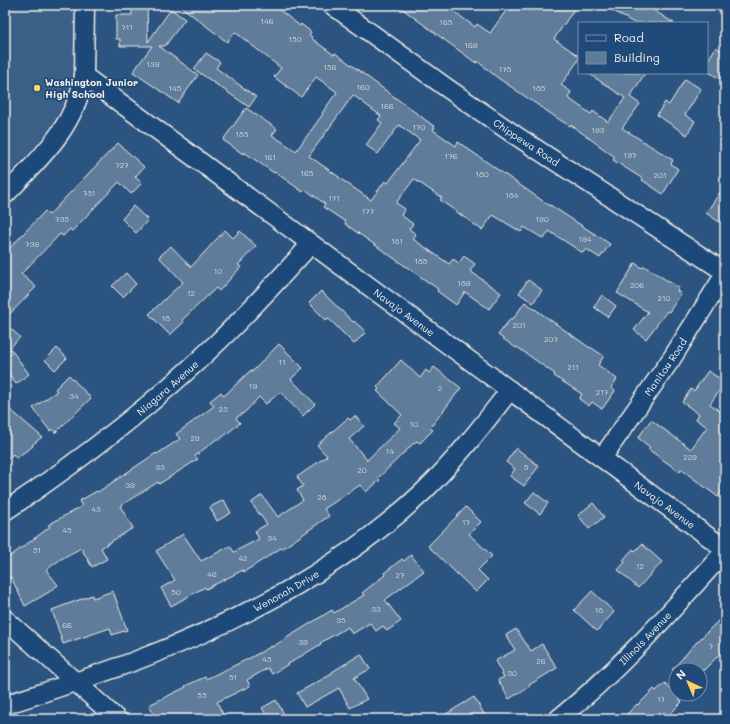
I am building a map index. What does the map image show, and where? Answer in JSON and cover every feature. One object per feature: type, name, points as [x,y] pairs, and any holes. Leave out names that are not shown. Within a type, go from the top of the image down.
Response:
[{"type":"street","points":[[5,195],[44,154],[62,132],[76,105],[84,76],[85,5]]},
{"type":"street","name":"Chippewa Road","points":[[332,5],[515,135],[725,273]]},
{"type":"street","name":"Navajo Avenue","points":[[84,76],[725,550]]},
{"type":"street","name":"Niagara Avenue","points":[[5,511],[86,453],[154,400],[224,336],[311,244]]},
{"type":"street","name":"Manitou Road","points":[[602,458],[672,358],[725,273]]},
{"type":"street","name":"Wenonah Drive","points":[[5,705],[135,661],[199,635],[241,616],[316,574],[369,538],[440,476],[468,444],[510,390]]},
{"type":"street","name":"Illinois Avenue","points":[[558,719],[624,660],[669,613],[725,550]]},
{"type":"street","points":[[5,619],[117,719]]},
{"type":"shaded area","name":"Washington Junior High School","points":[[5,5],[76,5],[78,29],[72,77],[66,100],[47,134],[5,177]]},
{"type":"building","points":[[132,5],[147,5],[148,42],[171,9],[185,19],[165,46],[159,46],[198,75],[178,103],[133,72],[152,46],[120,46],[120,39],[116,39],[116,15],[132,15]]},
{"type":"building","points":[[179,5],[273,5],[300,26],[301,24],[311,32],[309,35],[312,37],[311,38],[334,55],[335,53],[435,127],[433,130],[456,146],[458,142],[550,206],[610,244],[600,258],[586,249],[583,253],[549,231],[544,239],[524,227],[521,232],[493,215],[482,230],[440,200],[442,198],[414,179],[396,203],[405,209],[401,215],[413,224],[409,229],[416,234],[413,239],[449,264],[453,259],[459,263],[464,256],[475,264],[470,271],[501,293],[489,309],[465,292],[456,305],[437,291],[438,289],[345,224],[346,222],[323,207],[325,204],[305,189],[303,192],[275,172],[274,173],[244,152],[243,154],[223,140],[246,108],[277,129],[272,135],[296,151],[337,92],[316,77],[301,97],[274,77],[281,68],[235,32],[227,42]],"holes":[[[353,95],[381,116],[378,120],[382,123],[366,145],[378,154],[399,125],[420,140],[388,183],[385,181],[371,200],[309,156]]]},
{"type":"building","points":[[397,5],[445,5],[475,27],[477,24],[490,33],[510,5],[577,5],[554,39],[578,55],[578,60],[561,85],[571,92],[568,98],[591,114],[593,111],[608,122],[625,98],[589,74],[644,74],[630,97],[640,104],[622,128],[673,160],[671,164],[678,169],[663,194],[613,160],[615,157],[571,125],[570,126],[560,120],[498,78],[477,61],[476,63]]},
{"type":"building","points":[[603,5],[645,5],[672,22],[632,22]]},
{"type":"building","points":[[716,47],[725,53],[725,82],[708,72],[708,60]]},
{"type":"building","points":[[206,53],[220,62],[216,68],[256,97],[249,107],[194,69]]},
{"type":"building","points":[[685,79],[701,89],[685,115],[695,121],[687,135],[657,115],[665,102],[669,105]]},
{"type":"building","points":[[118,143],[144,167],[135,177],[142,183],[131,194],[119,182],[72,231],[70,229],[63,236],[60,234],[21,274],[36,287],[5,319],[5,253],[45,211],[49,215]]},
{"type":"building","points":[[725,185],[725,226],[706,213]]},
{"type":"building","points":[[133,206],[148,220],[136,233],[122,219]]},
{"type":"building","points":[[225,230],[233,238],[240,231],[256,246],[238,265],[241,267],[219,291],[216,288],[182,320],[184,322],[170,335],[149,314],[183,282],[159,257],[171,246],[191,267]]},
{"type":"building","points":[[635,263],[642,268],[644,266],[679,288],[677,291],[681,294],[669,312],[667,311],[646,339],[634,330],[648,312],[617,293]]},
{"type":"building","points":[[126,273],[136,284],[123,297],[112,286]]},
{"type":"building","points":[[528,280],[542,290],[533,303],[519,293]]},
{"type":"building","points":[[321,291],[353,322],[354,321],[366,332],[354,344],[328,318],[326,320],[309,303]]},
{"type":"building","points":[[602,295],[616,306],[608,317],[594,307]]},
{"type":"building","points":[[525,302],[590,348],[604,356],[598,365],[617,379],[611,388],[615,391],[602,409],[592,402],[589,406],[579,399],[582,394],[554,376],[555,374],[498,335],[511,318],[513,319]]},
{"type":"building","points":[[5,324],[20,337],[10,348],[29,374],[16,384],[5,368]]},
{"type":"building","points":[[279,344],[303,368],[291,379],[315,404],[303,416],[280,392],[266,404],[259,397],[245,412],[236,418],[240,423],[219,440],[218,438],[195,456],[198,459],[159,484],[158,482],[120,506],[133,528],[101,548],[107,559],[92,567],[81,548],[61,559],[46,570],[58,585],[25,606],[11,577],[5,580],[5,560],[50,527],[48,525],[82,506],[79,501],[97,491],[98,492],[156,453],[157,454],[180,439],[176,434],[214,406],[210,401],[221,392],[224,396],[251,370],[252,372]]},
{"type":"building","points":[[57,348],[67,358],[55,370],[45,360]]},
{"type":"building","points":[[401,360],[420,378],[426,370],[429,373],[434,367],[461,388],[430,428],[433,430],[420,443],[417,441],[414,443],[378,478],[380,480],[366,492],[360,485],[324,509],[329,516],[282,549],[281,548],[244,572],[243,570],[206,589],[205,587],[171,606],[161,588],[175,580],[156,551],[183,534],[201,561],[230,546],[234,552],[259,539],[255,531],[267,524],[251,503],[262,495],[278,517],[303,500],[297,490],[303,486],[297,477],[327,456],[317,445],[348,418],[350,420],[355,416],[364,426],[349,439],[367,460],[400,428],[394,423],[402,415],[377,391],[379,389],[377,387]]},
{"type":"building","points":[[708,371],[725,382],[710,404],[725,415],[725,486],[718,497],[681,469],[680,472],[648,449],[650,447],[638,438],[651,420],[691,449],[707,427],[696,419],[699,414],[682,402],[691,389],[694,391]]},
{"type":"building","points":[[69,375],[91,398],[55,433],[53,429],[50,431],[33,408],[57,391],[55,389]]},
{"type":"building","points":[[5,405],[42,437],[32,445],[33,446],[16,458],[13,454],[5,462]]},
{"type":"building","points":[[516,448],[539,466],[524,486],[510,476],[515,469],[506,462]]},
{"type":"building","points":[[534,492],[548,503],[540,514],[525,503]]},
{"type":"building","points":[[224,500],[231,513],[217,521],[210,507]]},
{"type":"building","points":[[593,503],[604,517],[589,529],[578,515]]},
{"type":"building","points":[[466,507],[481,522],[469,534],[492,556],[478,570],[488,580],[476,592],[428,546]]},
{"type":"building","points":[[642,544],[662,562],[638,588],[618,570],[625,562],[623,560],[633,549],[635,551]]},
{"type":"building","points":[[411,555],[424,571],[385,600],[401,621],[387,631],[383,626],[376,631],[370,623],[352,634],[348,627],[272,674],[268,668],[247,680],[250,686],[217,702],[225,719],[156,719],[149,705],[186,687],[185,686],[205,677],[206,679],[272,647],[332,610],[334,613],[364,595],[362,593],[385,575],[384,573],[402,559],[404,561]]},
{"type":"building","points":[[113,591],[127,630],[112,635],[110,628],[63,644],[52,610],[92,595],[93,598]]},
{"type":"building","points":[[592,591],[614,612],[597,631],[574,610]]},
{"type":"building","points":[[725,614],[725,649],[708,666],[708,662],[679,662]]},
{"type":"building","points":[[516,629],[531,651],[542,644],[557,668],[509,699],[498,680],[504,677],[495,661],[515,650],[506,635]]},
{"type":"building","points":[[361,654],[370,669],[354,678],[367,699],[350,708],[339,688],[305,707],[297,693],[332,674],[332,672]]},
{"type":"building","points":[[665,683],[668,686],[668,702],[682,702],[668,716],[664,712],[657,719],[622,719],[654,689],[656,691]]},
{"type":"building","points":[[474,697],[487,719],[438,719]]},
{"type":"building","points":[[276,700],[284,714],[275,719],[269,719],[262,708]]},
{"type":"place","name":"Washington Junior High School","points":[[37,88]]}]
